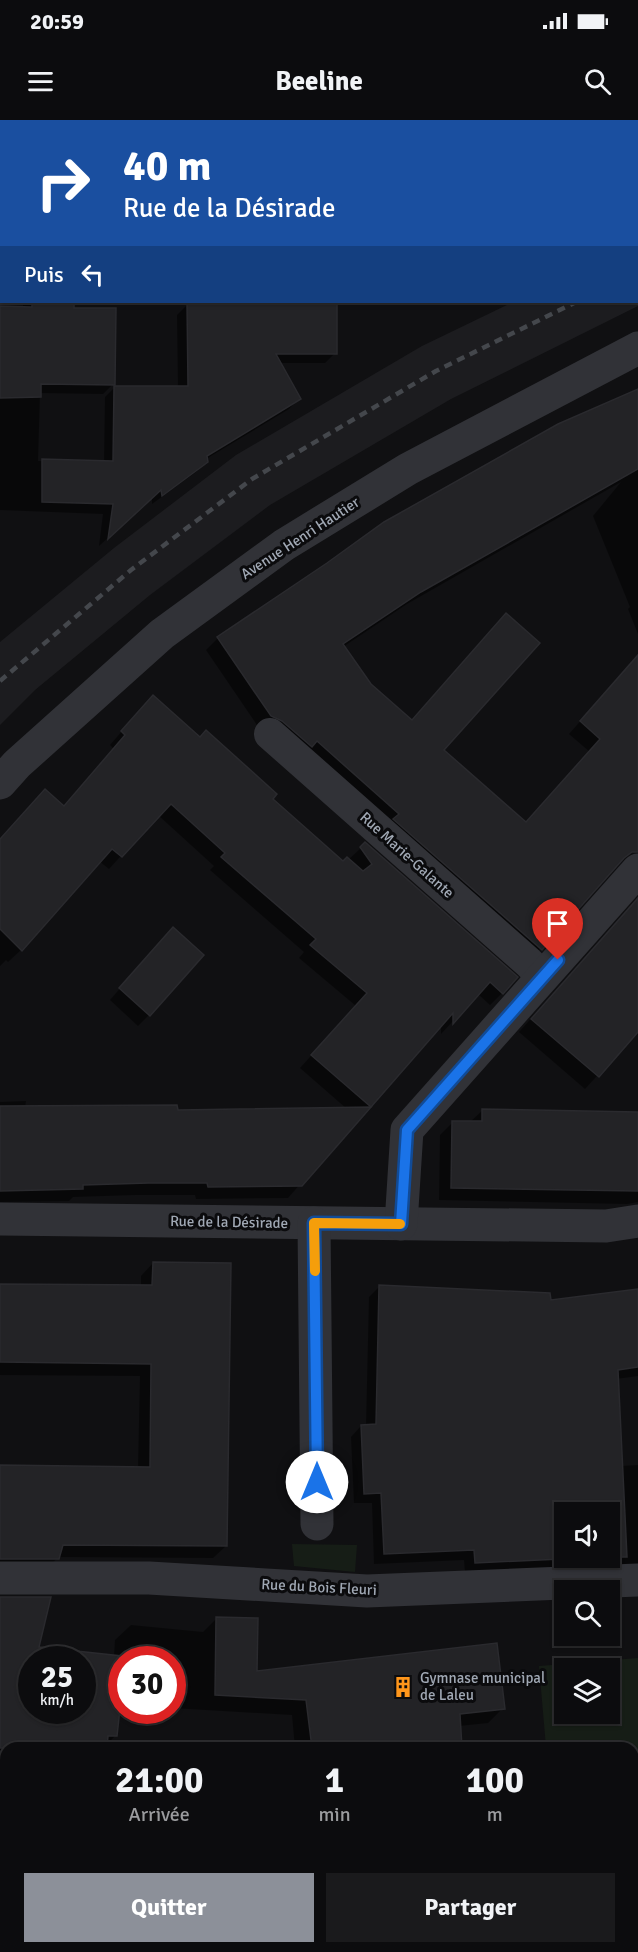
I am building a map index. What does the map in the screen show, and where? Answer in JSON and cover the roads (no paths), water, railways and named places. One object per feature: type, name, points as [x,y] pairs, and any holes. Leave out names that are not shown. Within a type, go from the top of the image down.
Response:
[{"type":"street","name":"Avenue Henri Hautier","points":[[0,783],[17,764],[162,634],[284,545],[408,469],[638,348]]},
{"type":"street","name":"Rue Marie-Galante","points":[[270,734],[543,977]]},
{"type":"street","points":[[401,1224],[407,1130],[638,870]]},
{"type":"street","name":"Rue de la Désirade","points":[[0,1219],[606,1226],[638,1221]]},
{"type":"street","points":[[314,1223],[317,1524]]},
{"type":"street","name":"Rue du Bois Fleuri","points":[[0,1578],[149,1578],[367,1591],[638,1580]]},
{"type":"railway","points":[[0,681],[131,570],[252,479],[436,371],[574,303]]},
{"type":"place","name":"Gymnase municipal de Laleu","points":[[403,1687]]}]
